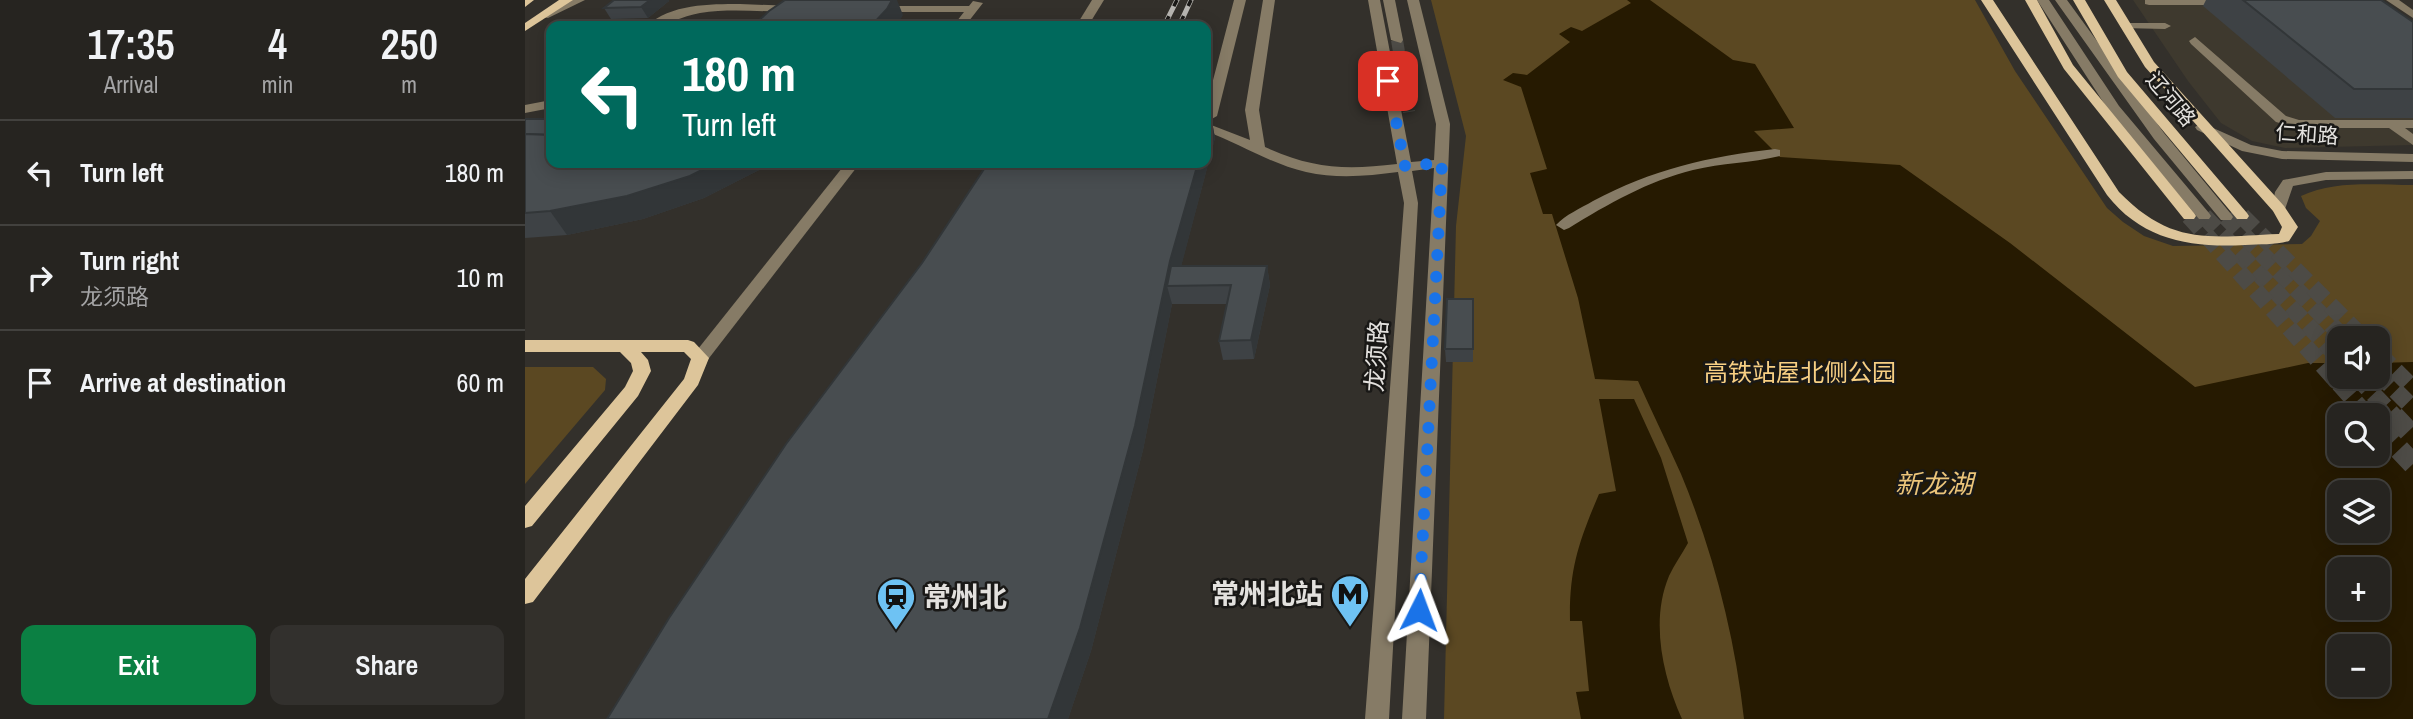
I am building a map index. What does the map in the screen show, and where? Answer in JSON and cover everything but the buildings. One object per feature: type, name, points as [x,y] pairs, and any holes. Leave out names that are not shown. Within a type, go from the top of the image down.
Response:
[{"type":"main road","points":[[525,4],[528,0]]},
{"type":"main road","points":[[525,28],[567,0]]},
{"type":"main road","points":[[1987,0],[2114,195],[2131,216],[2163,235],[2193,240],[2284,238],[2290,227],[2279,209],[2149,64],[2111,0]]},
{"type":"main road","points":[[2031,0],[2068,65],[2189,216]]},
{"type":"main road","name":"辽河路","points":[[2079,0],[2122,74],[2242,216]]},
{"type":"main road","points":[[525,346],[688,346],[700,358],[692,381],[525,595]]},
{"type":"main road","points":[[525,520],[632,391],[642,371],[639,360],[626,348]]},
{"type":"street","points":[[544,16],[579,0]]},
{"type":"street","points":[[1085,21],[1098,0]]},
{"type":"street","points":[[1212,85],[1223,67],[1240,0]]},
{"type":"street","points":[[1258,148],[1252,110],[1269,0]]},
{"type":"street","name":"龙须路","points":[[1374,0],[1411,202],[1377,719]]},
{"type":"street","points":[[1389,0],[1397,40]]},
{"type":"street","points":[[1413,0],[1443,124],[1414,719]]},
{"type":"street","points":[[2043,0],[2114,108],[2204,216]]},
{"type":"street","points":[[2061,0],[2159,136],[2226,217]]},
{"type":"street","points":[[2148,1],[2205,2],[2203,0]]},
{"type":"street","points":[[2392,0],[2413,15]]},
{"type":"street","points":[[2128,29],[2159,33],[2165,26],[2148,1]]},
{"type":"street","points":[[864,9],[894,5],[976,5]]},
{"type":"street","points":[[963,21],[976,5]]},
{"type":"street","points":[[660,21],[666,16],[691,9],[810,9]]},
{"type":"street","points":[[673,21],[722,21]]},
{"type":"street","points":[[2195,41],[2281,119],[2298,124],[2413,124]]},
{"type":"street","points":[[1211,63],[1223,67]]},
{"type":"street","points":[[525,109],[546,106]]},
{"type":"street","points":[[1211,116],[1258,148]]},
{"type":"street","points":[[1211,117],[1234,136],[1258,148],[1321,171],[1442,163]]},
{"type":"street","points":[[2391,123],[2413,141]]},
{"type":"street","name":"仁和路","points":[[2203,127],[2247,148],[2282,155],[2413,158]]},
{"type":"street","points":[[1211,135],[1234,136]]},
{"type":"street","points":[[1564,225],[1610,195],[1661,172],[1721,157],[1775,152]]},
{"type":"street","points":[[700,358],[849,168]]},
{"type":"street","name":"仁和路","points":[[2279,209],[2282,192],[2288,183],[2326,177],[2413,176]]},
{"type":"shaded area","points":[[2133,0],[2372,0],[2413,29],[2413,145],[2285,148],[2252,141],[2221,123],[2188,81]]},
{"type":"green space","name":"新龙湖","points":[[1431,0],[1975,0],[2015,71],[2107,208],[2144,236],[2173,246],[2302,244],[2311,236],[2320,221],[2306,208],[2301,196],[2342,185],[2413,185],[2413,719],[1444,719],[1456,226],[1466,136]]},
{"type":"green space","points":[[525,367],[593,367],[606,379],[605,390],[525,484]]},
{"type":"water","name":"新龙湖","points":[[1627,0],[1650,0],[1733,60],[1755,64],[1794,128],[1754,131],[1780,157],[1900,165],[2010,243],[2195,387],[2308,363],[2327,363],[2327,389],[2390,389],[2390,363],[2413,362],[2413,719],[1744,719],[1729,626],[1693,503],[1638,381],[1595,379],[1578,298],[1552,214],[1543,214],[1530,173],[1547,169],[1521,87],[1503,80],[1513,73],[1527,75],[1570,42],[1559,34],[1571,27],[1582,31],[1631,3]]},
{"type":"water","points":[[1599,399],[1634,399],[1661,458],[1688,543],[1669,576],[1660,611],[1661,649],[1669,685],[1682,719],[1581,719],[1576,692],[1589,691],[1582,621],[1570,621],[1573,570],[1599,494],[1616,491]]},
{"type":"tunnel","points":[[1397,40],[1409,112]]},
{"type":"tunnel","points":[[2189,216],[2356,403]]},
{"type":"tunnel","points":[[2204,216],[2327,345]]},
{"type":"tunnel","points":[[2242,216],[2351,326]]},
{"type":"tunnel","points":[[2226,217],[2332,326]]},
{"type":"tunnel","points":[[2390,365],[2413,388]]},
{"type":"tunnel","points":[[2390,385],[2413,408]]},
{"type":"tunnel","points":[[2368,389],[2395,417]]},
{"type":"tunnel","points":[[2394,416],[2413,436]]},
{"type":"tunnel","points":[[2390,440],[2413,464]]},
{"type":"railway","points":[[1166,21],[1177,0]]},
{"type":"railway","points":[[1181,21],[1191,0]]},
{"type":"place","name":"常州北站","points":[[1350,628]]},
{"type":"place","name":"常州北","points":[[896,631]]},
{"type":"route","points":[[1388,81],[1405,166],[1442,163],[1419,610]]},
{"type":"park label","name":"高铁站屋北侧公园","points":[[1800,372]]}]
